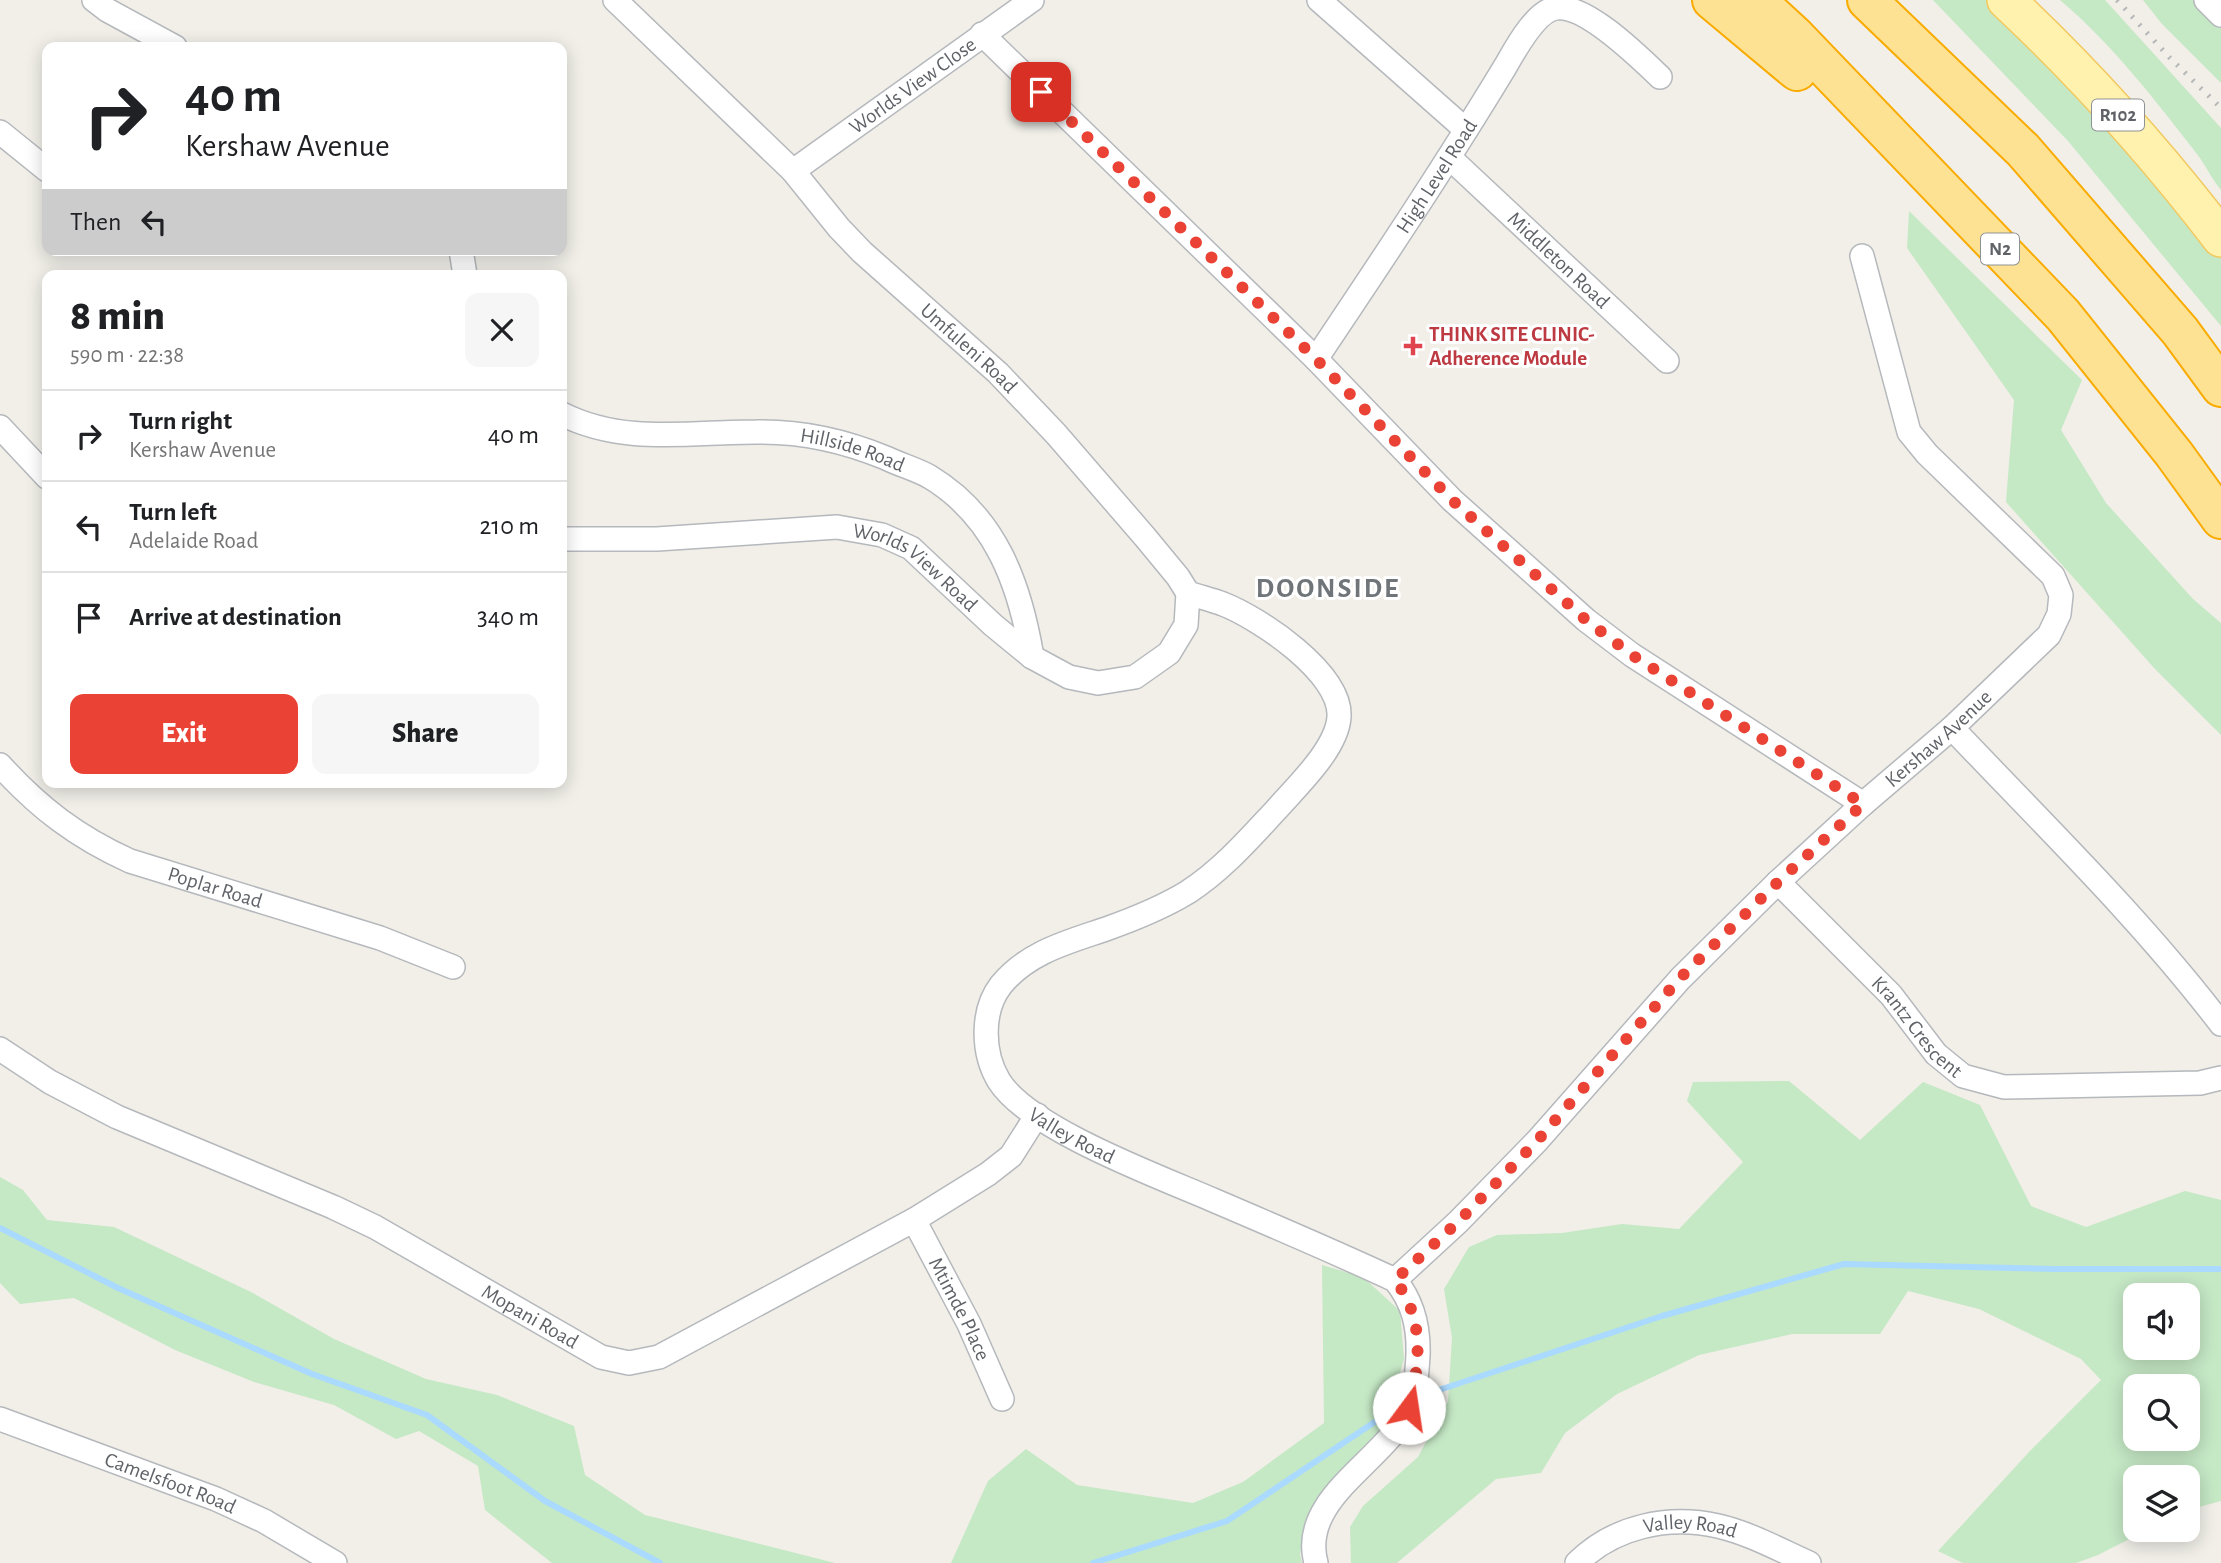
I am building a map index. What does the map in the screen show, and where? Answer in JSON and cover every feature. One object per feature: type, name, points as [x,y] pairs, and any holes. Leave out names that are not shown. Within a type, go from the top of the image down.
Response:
[{"type":"highway","points":[[1712,0],[1810,82],[1832,96],[1869,111]]},
{"type":"highway","name":"N2","points":[[1756,0],[1869,111],[2063,315],[2174,454],[2221,519]]},
{"type":"highway","points":[[1867,0],[2023,150],[2180,331],[2221,387]]},
{"type":"highway","points":[[1903,0],[1952,49],[1993,96],[2023,150]]},
{"type":"main road","name":"R102","points":[[2006,0],[2063,54],[2143,143],[2221,238]]},
{"type":"street","points":[[94,0],[166,42]]},
{"type":"street","name":"Umfuleni Road","points":[[615,0],[793,171],[862,252],[998,373],[1056,434],[1145,537],[1188,593]]},
{"type":"street","name":"Worlds View Close","points":[[793,171],[1032,0]]},
{"type":"street","points":[[1320,0],[1466,131]]},
{"type":"street","points":[[2206,0],[2221,15]]},
{"type":"street","name":"High Level Road","points":[[1316,359],[1450,158],[1525,34],[1541,16],[1552,8],[1566,8],[1587,18],[1627,46],[1660,77]]},
{"type":"street","points":[[982,34],[1316,359],[1452,500],[1586,620],[1632,655],[1863,804]]},
{"type":"street","points":[[0,132],[42,166]]},
{"type":"street","name":"Middleton Road","points":[[1450,158],[1667,361]]},
{"type":"street","name":"Kershaw Avenue","points":[[1395,1280],[1458,1222],[1529,1150],[1680,978],[1778,882],[1952,728],[2049,635],[2059,614],[2062,595],[2053,576],[1927,454],[1909,432],[1862,256]]},
{"type":"street","name":"Hillside Road","points":[[567,416],[582,424],[631,434],[669,436],[758,431],[796,434],[852,444],[928,476],[953,493],[977,517],[1009,567],[1024,613],[1032,657]]},
{"type":"street","points":[[0,427],[42,472]]},
{"type":"street","name":"Worlds View Road","points":[[567,539],[657,539],[837,527],[882,535],[911,548],[993,625],[1032,657],[1069,677],[1098,683],[1135,677],[1169,653],[1186,625],[1188,593]]},
{"type":"street","name":"Valley Road","points":[[1188,593],[1224,604],[1252,619],[1304,658],[1328,683],[1336,699],[1339,717],[1332,740],[1311,771],[1225,863],[1189,891],[1153,911],[1050,947],[1023,964],[1002,984],[990,1003],[985,1028],[989,1053],[999,1081],[1016,1099],[1037,1115],[1094,1149],[1395,1280]]},
{"type":"street","points":[[1952,728],[2125,910],[2182,974],[2221,1024]]},
{"type":"street","name":"Poplar Road","points":[[0,765],[24,792],[61,822],[94,844],[130,861],[380,938],[453,967]]},
{"type":"street","name":"Krantz Crescent","points":[[1778,882],[1891,995],[1936,1054],[1963,1076],[2004,1087],[2200,1083],[2221,1078]]},
{"type":"street","name":"Mopani Road","points":[[0,1049],[50,1082],[117,1117],[375,1227],[601,1357],[629,1363],[659,1357],[914,1220],[988,1174],[1011,1156],[1037,1115]]},
{"type":"street","name":"Mtimde Place","points":[[914,1220],[969,1324],[1002,1399]]},
{"type":"street","points":[[1316,1563],[1316,1536],[1322,1515],[1335,1493],[1394,1432],[1409,1408],[1417,1375],[1418,1339],[1413,1310],[1405,1292],[1395,1280]]},
{"type":"street","name":"Camelsfoot Road","points":[[0,1419],[216,1499],[264,1521],[335,1563]]},
{"type":"street","name":"Valley Road","points":[[1577,1563],[1598,1545],[1622,1533],[1656,1522],[1689,1521],[1720,1526],[1809,1563]]},
{"type":"green space","points":[[1933,0],[1994,0],[2221,251],[2221,326],[2068,141]]},
{"type":"green space","points":[[2060,0],[2105,0],[2221,128],[2221,190],[2197,154],[2133,74],[2098,35]]},
{"type":"green space","points":[[2143,0],[2196,0],[2221,25],[2221,83],[2162,24]]},
{"type":"green space","points":[[1909,211],[2082,380],[2061,430],[2106,503],[2193,599],[2221,623],[2221,735],[2155,669],[2006,502],[2014,400],[1907,248]]},
{"type":"green space","points":[[1789,1081],[1860,1140],[1923,1082],[1980,1105],[2031,1206],[2086,1227],[2185,1191],[2221,1200],[2221,1501],[2200,1507],[2200,1465],[2123,1465],[2123,1542],[2098,1555],[2076,1563],[1963,1563],[1938,1551],[2030,1451],[2101,1380],[2081,1359],[1979,1309],[1908,1291],[1880,1334],[1792,1334],[1699,1355],[1617,1394],[1565,1433],[1541,1473],[1496,1479],[1397,1563],[1351,1563],[1350,1527],[1363,1506],[1418,1457],[1448,1401],[1452,1338],[1444,1289],[1469,1247],[1497,1235],[1562,1233],[1622,1224],[1679,1229],[1743,1162],[1687,1101],[1693,1082]]},
{"type":"green space","points":[[0,1177],[23,1190],[47,1220],[114,1227],[251,1292],[334,1339],[426,1379],[497,1395],[574,1426],[585,1475],[645,1515],[835,1563],[552,1563],[485,1510],[478,1466],[419,1431],[396,1439],[334,1405],[254,1382],[175,1350],[74,1298],[20,1304],[0,1283]]},
{"type":"green space","points":[[1322,1265],[1363,1277],[1400,1311],[1404,1359],[1384,1426],[1317,1502],[1305,1527],[1300,1555],[1302,1563],[951,1563],[988,1481],[1026,1449],[1077,1485],[1193,1503],[1243,1482],[1324,1423]]},
{"type":"waterway","points":[[0,1228],[118,1288],[312,1374],[427,1415],[545,1501],[660,1563]]},
{"type":"waterway","points":[[1433,1392],[1662,1316],[1844,1264],[2052,1269],[2221,1269]]},
{"type":"waterway","points":[[1093,1563],[1227,1521],[1388,1413]]},
{"type":"railway","points":[[2117,0],[2221,108]]},
{"type":"place","name":"THINK SITE CLINIC- Adherence Module","points":[[1413,346]]},
{"type":"district","name":"DOONSIDE","points":[[1328,589]]},
{"type":"route","points":[[1041,92],[1316,359],[1452,500],[1586,620],[1632,655],[1863,804],[1680,978],[1537,1141],[1458,1222],[1395,1280],[1405,1292],[1413,1310],[1418,1339],[1417,1375],[1409,1408]]}]
